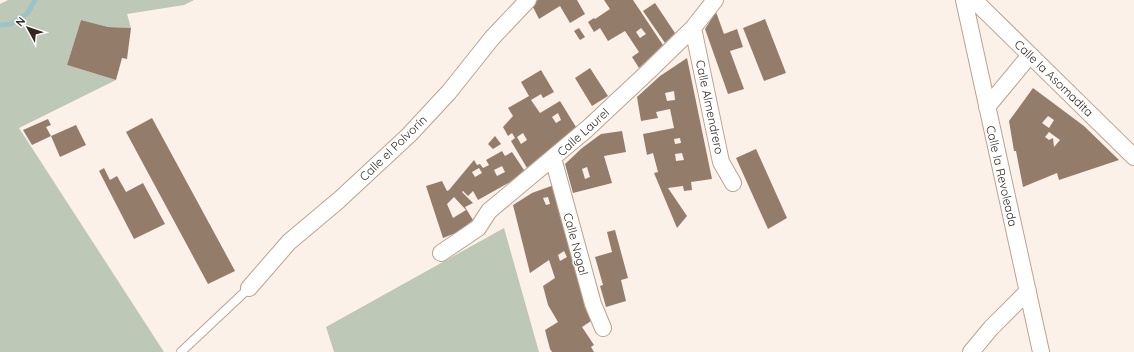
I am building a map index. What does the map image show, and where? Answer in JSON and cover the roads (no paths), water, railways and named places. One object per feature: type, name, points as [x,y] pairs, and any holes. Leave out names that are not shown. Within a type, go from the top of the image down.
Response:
[{"type":"street","name":"Calle el Polvorín","points":[[249,288],[289,242],[339,200],[409,135],[449,92],[492,38],[528,0]]},
{"type":"street","name":"Calle Laurel","points":[[441,253],[478,228],[489,211],[587,129],[693,28],[715,0]]},
{"type":"street","name":"Calle la Revoleada","points":[[964,0],[1041,352]]},
{"type":"street","name":"Calle la Asomadita","points":[[974,0],[1134,157]]},
{"type":"street","name":"Calle Almendrero","points":[[693,28],[721,162],[733,183]]},
{"type":"street","points":[[987,107],[1030,55]]},
{"type":"street","name":"Calle Nogal","points":[[553,158],[592,304],[603,328]]},
{"type":"street","points":[[971,352],[991,328],[1028,290]]},
{"type":"lane","points":[[181,352],[249,288]]},
{"type":"waterway","points":[[0,25],[11,24],[27,14],[35,0]]}]
